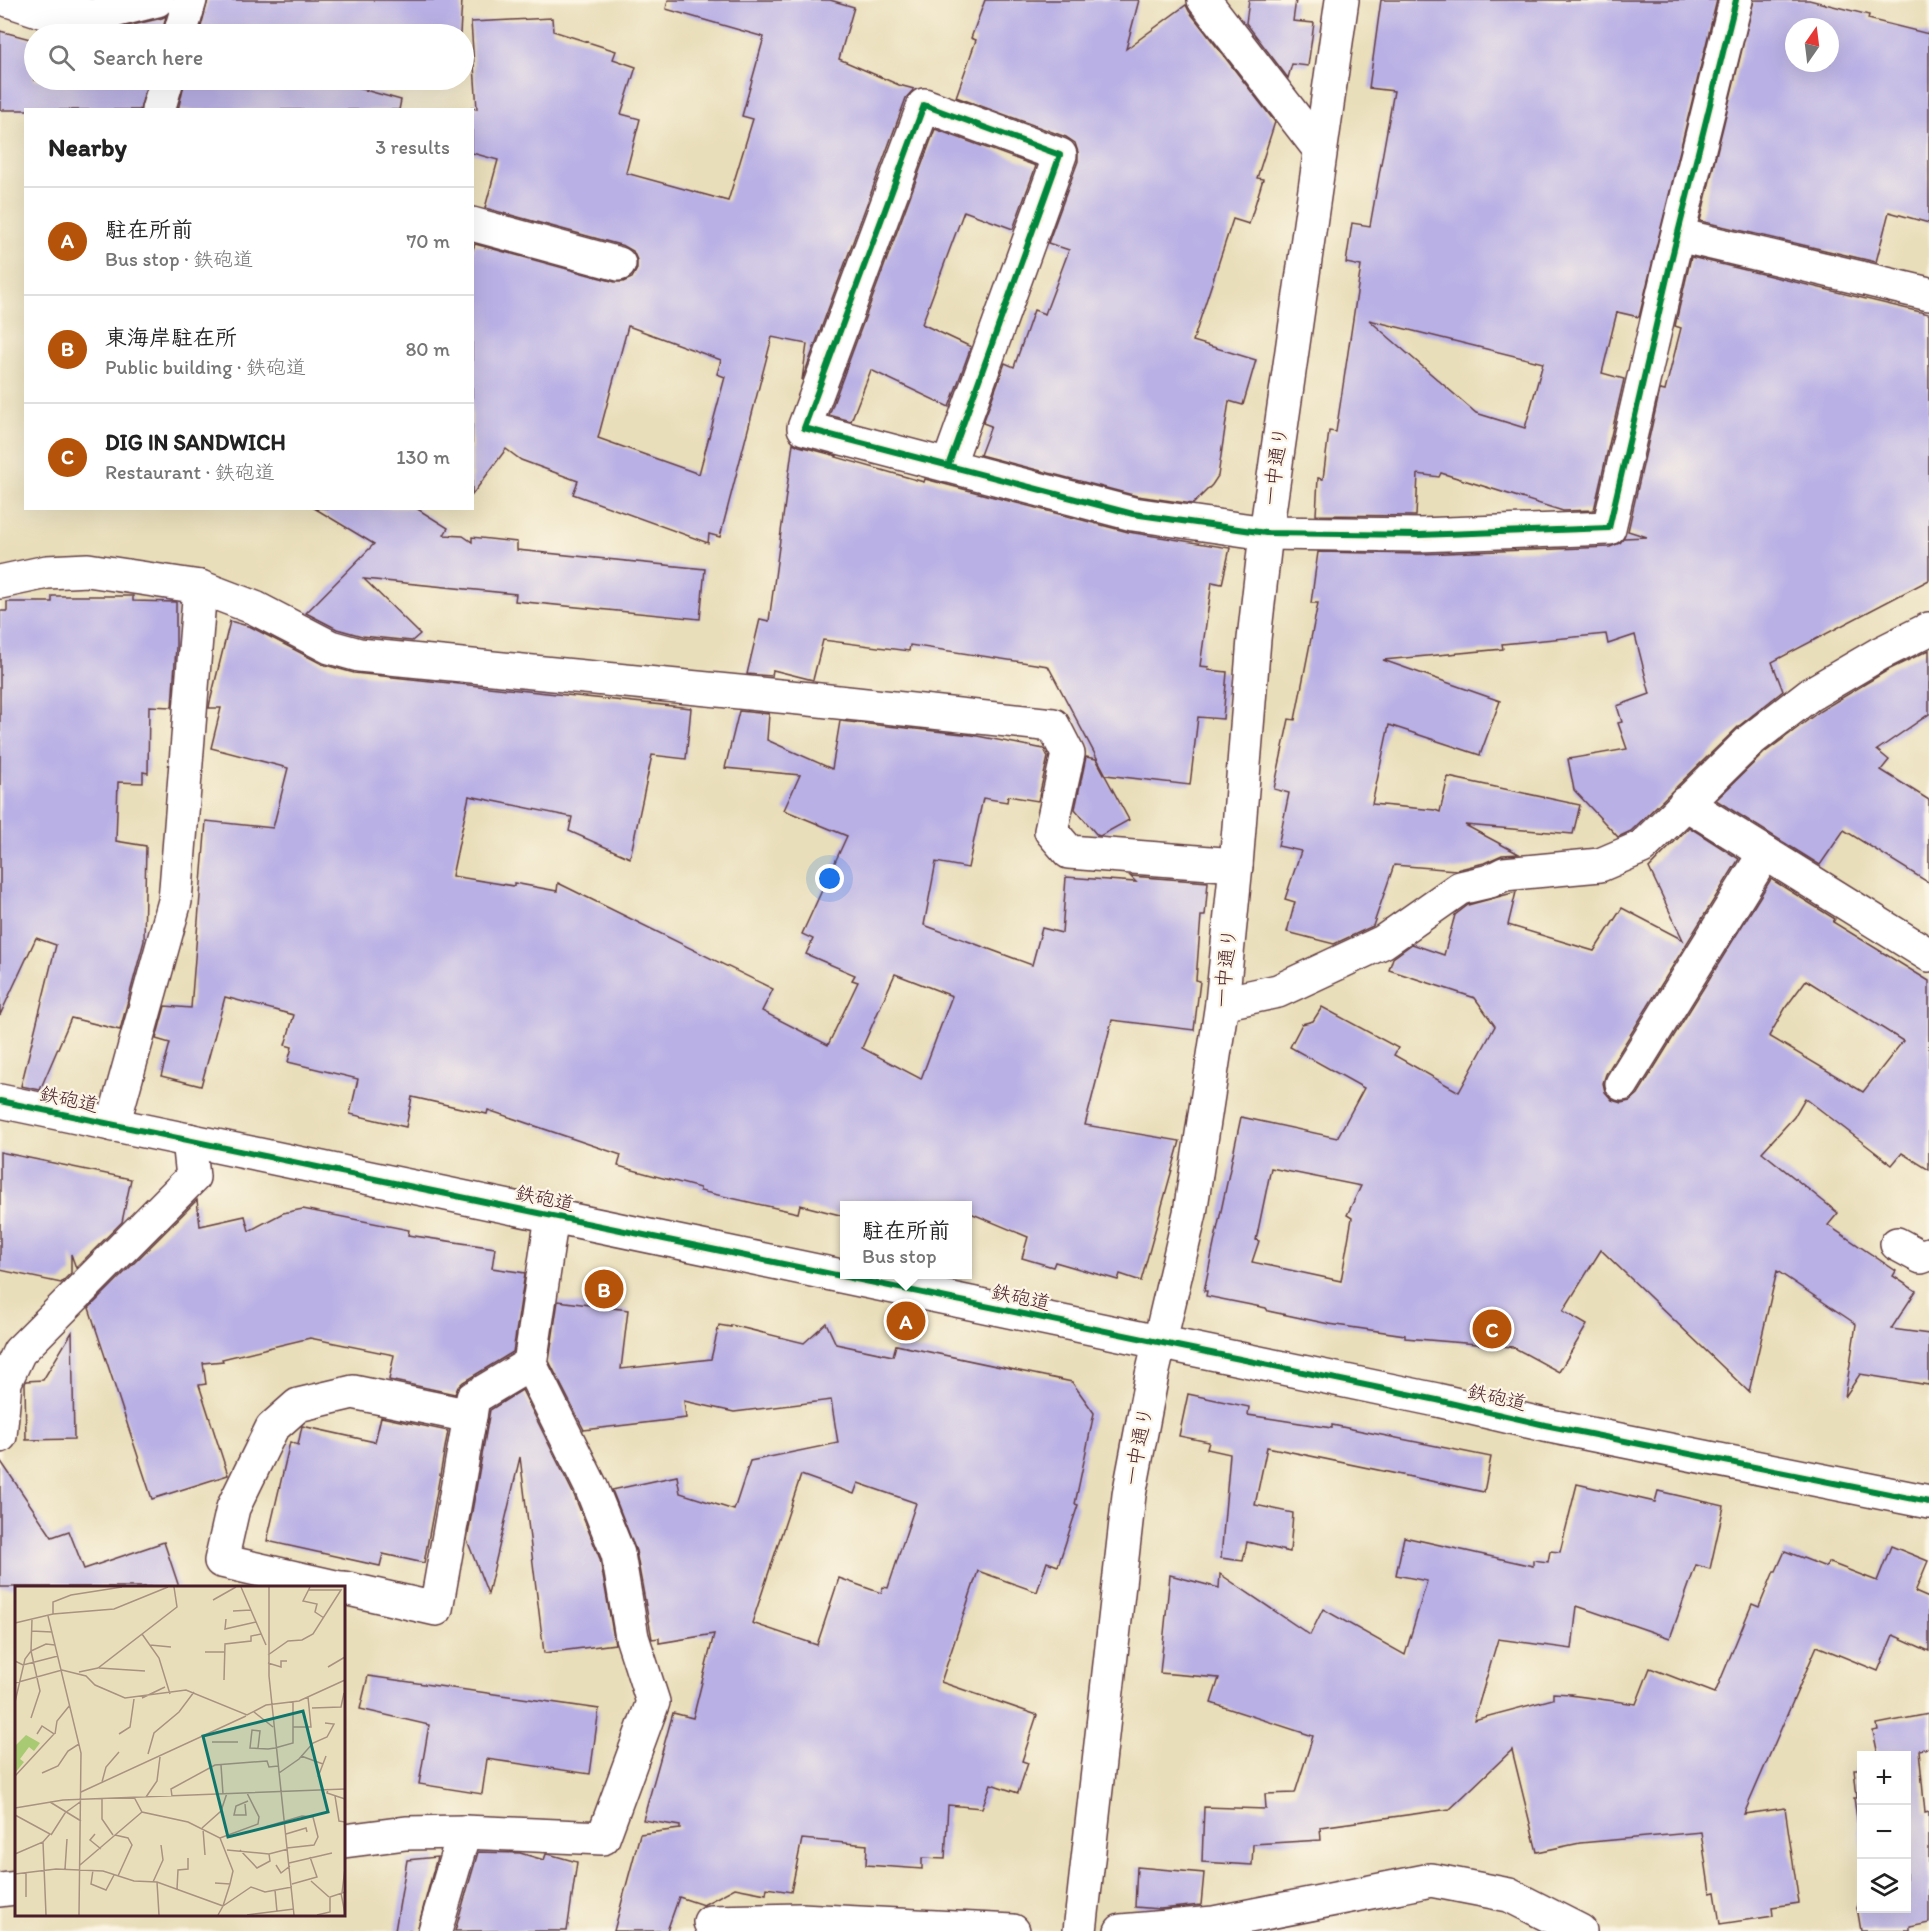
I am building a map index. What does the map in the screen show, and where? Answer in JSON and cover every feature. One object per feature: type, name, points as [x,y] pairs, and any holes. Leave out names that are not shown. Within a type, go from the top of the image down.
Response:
[{"type":"street","points":[[8,0],[47,13],[94,16],[157,0]]},
{"type":"street","points":[[183,24],[190,0]]},
{"type":"street","points":[[1204,0],[1320,150]]},
{"type":"street","name":"一中通り","points":[[1080,1931],[1129,1495],[1159,1342],[1190,1213],[1222,1003],[1236,865],[1254,639],[1266,533],[1342,0]]},
{"type":"street","points":[[948,466],[1060,155],[924,105],[804,428],[948,466],[1133,514],[1266,533],[1419,535],[1609,528],[1736,0]]},
{"type":"street","points":[[159,108],[164,90]]},
{"type":"street","points":[[474,225],[620,264]]},
{"type":"street","points":[[1678,235],[1929,294]]},
{"type":"street","points":[[0,582],[47,572],[88,570],[200,587],[255,608],[330,647],[358,655],[1053,725],[1068,754],[1051,831],[1069,852],[1236,865]]},
{"type":"street","points":[[113,1125],[175,901],[200,587]]},
{"type":"street","points":[[1222,1003],[1278,991],[1383,942],[1460,888],[1490,881],[1504,873],[1600,865],[1642,848],[1752,739],[1809,695],[1879,654],[1929,629]]},
{"type":"street","points":[[1685,803],[1929,955]]},
{"type":"street","points":[[1622,1084],[1765,853]]},
{"type":"street","name":"鉄砲道","points":[[0,1101],[840,1276]]},
{"type":"street","points":[[0,1436],[5,1382],[19,1352],[193,1177],[189,1140]]},
{"type":"street","points":[[345,1841],[406,1833],[464,1832],[603,1838],[653,1702],[632,1637],[618,1554],[591,1487],[530,1364],[552,1216]]},
{"type":"street","points":[[1897,1244],[1921,1257],[1929,1254]]},
{"type":"street","name":"鉄砲道","points":[[856,1279],[1545,1425],[1929,1502]]},
{"type":"street","points":[[345,1589],[436,1609],[473,1398],[530,1364]]},
{"type":"street","points":[[333,1586],[221,1561],[233,1508],[272,1428],[298,1405],[353,1392],[470,1416]]},
{"type":"street","points":[[435,1931],[464,1832]]},
{"type":"street","points":[[1121,1931],[1214,1923],[1431,1880],[1509,1895],[1580,1931]]},
{"type":"street","points":[[0,1890],[15,1888]]},
{"type":"street","points":[[710,1922],[801,1920],[1013,1931]]},
{"type":"building","points":[[208,0],[462,0],[461,24],[202,24]]},
{"type":"building","points":[[668,0],[830,0],[854,7],[839,59],[899,85],[914,89],[906,98],[802,380],[807,344],[772,337],[720,537],[709,534],[708,543],[573,494],[578,481],[521,460],[506,449],[474,492],[475,244],[615,282],[623,282],[632,278],[637,269],[637,260],[633,251],[624,246],[485,208],[498,160],[474,154],[474,108],[477,109],[474,24],[471,22],[552,18],[553,31],[616,51],[613,59],[636,67],[621,114],[640,119],[626,173],[728,201],[753,119],[742,116],[764,37],[666,9]],"holes":[[[628,326],[721,360],[717,374],[725,377],[699,474],[598,438]]]},
{"type":"building","points":[[985,0],[1139,0],[1126,49],[1186,5],[1275,122],[1257,178],[1263,179],[1249,224],[1233,219],[1193,341],[1256,360],[1243,405],[1229,401],[1218,476],[1193,504],[1137,496],[980,455],[991,426],[983,423],[1005,363],[1014,367],[1034,310],[1045,314],[1069,250],[1048,243],[1078,161],[1075,143],[1066,137],[956,97],[976,40],[971,38]]},
{"type":"building","points":[[1249,0],[1296,0],[1293,21],[1314,23],[1308,66],[1292,64],[1288,78],[1246,23]]},
{"type":"building","points":[[1381,0],[1717,0],[1639,317],[1617,312],[1602,373],[1624,379],[1594,510],[1563,511],[1441,473],[1439,477],[1418,474],[1416,516],[1316,515],[1318,478],[1323,479],[1329,431],[1336,432],[1361,266],[1346,263],[1352,223],[1370,226],[1394,91],[1369,88]],"holes":[[[1369,320],[1543,363],[1525,428],[1476,413]]]},
{"type":"building","points":[[1754,0],[1809,0],[1869,15],[1868,19],[1929,34],[1929,223],[1889,212],[1876,262],[1700,221]]},
{"type":"building","points":[[166,16],[164,24],[137,24]]},
{"type":"building","points":[[0,31],[24,37],[24,90],[145,90],[141,108],[0,110]]},
{"type":"building","points":[[183,90],[365,90],[401,100],[399,108],[178,108]]},
{"type":"building","points":[[935,129],[1036,166],[1013,229],[964,211],[922,324],[971,347],[949,407],[871,370],[851,421],[829,415]]},
{"type":"building","points":[[1691,257],[1929,314],[1929,580],[1772,662],[1783,691],[1739,726],[1631,831],[1618,837],[1574,790],[1568,759],[1627,749],[1618,723],[1622,722],[1617,706],[1650,694],[1635,635],[1608,644],[1606,634],[1502,644],[1503,649],[1383,660],[1500,701],[1480,755],[1389,725],[1372,804],[1440,812],[1448,777],[1580,805],[1573,834],[1465,825],[1519,854],[1502,855],[1484,863],[1456,870],[1394,865],[1373,926],[1334,944],[1287,932],[1295,902],[1285,899],[1301,851],[1278,846],[1289,793],[1274,789],[1289,719],[1295,720],[1318,603],[1311,603],[1318,552],[1420,554],[1610,547],[1620,543],[1624,538],[1647,537],[1628,531],[1660,390],[1665,391],[1681,328],[1675,326]]},
{"type":"building","points":[[793,443],[924,482],[925,479],[1128,532],[1230,548],[1222,584],[1212,582],[1200,666],[1209,667],[1208,670],[1227,672],[1223,719],[1198,717],[1190,785],[1106,775],[1048,666],[910,645],[909,651],[823,640],[813,680],[773,670],[772,676],[747,674],[760,619],[769,621]]},
{"type":"building","points":[[317,510],[419,510],[448,528],[444,535],[463,536],[472,542],[472,537],[517,542],[517,550],[705,569],[700,619],[515,601],[516,594],[364,579],[420,634],[412,641],[362,636],[337,629],[306,613],[374,544]]},
{"type":"building","points":[[52,596],[133,596],[133,601],[176,602],[176,647],[172,707],[149,706],[148,773],[143,772],[143,783],[118,782],[116,841],[146,846],[144,941],[120,1030],[71,1018],[40,1090],[21,1086],[56,945],[36,938],[0,1015],[0,611],[7,611],[7,602],[52,602]]},
{"type":"building","points":[[230,621],[251,627],[322,664],[354,673],[691,708],[686,759],[652,755],[630,858],[569,831],[572,817],[469,796],[452,876],[514,886],[514,883],[557,891],[558,883],[773,989],[762,1011],[828,1045],[858,982],[852,980],[855,975],[806,954],[813,939],[802,934],[847,836],[784,810],[800,775],[725,768],[739,711],[769,714],[767,740],[832,769],[840,721],[972,735],[1044,749],[1048,757],[1038,801],[1008,796],[1007,802],[983,798],[968,868],[936,862],[924,925],[1032,965],[1042,928],[1062,933],[1066,877],[1136,882],[1130,876],[1208,882],[1205,916],[1201,916],[1196,980],[1200,981],[1194,1030],[1112,1020],[1085,1125],[1180,1141],[1141,1281],[1120,1274],[1118,1280],[1055,1262],[1053,1267],[1022,1258],[1028,1237],[972,1214],[972,1201],[840,1201],[840,1215],[800,1205],[798,1213],[700,1191],[700,1188],[618,1166],[621,1155],[488,1110],[487,1114],[412,1097],[406,1127],[350,1114],[358,1079],[288,1062],[292,1047],[285,1045],[294,1015],[225,997],[201,1086],[161,1076],[170,1043],[156,1039],[165,1006],[191,1008],[206,821],[273,828],[288,768],[211,748],[221,708],[209,708]],"holes":[[[895,974],[952,996],[921,1079],[862,1048]]]},
{"type":"building","points":[[1929,650],[1929,714],[1877,750],[1889,760],[1881,770],[1929,800],[1929,883],[1844,830],[1820,865],[1716,800],[1764,753],[1820,711],[1888,670]]},
{"type":"building","points":[[1086,757],[1096,759],[1129,820],[1100,836],[1075,809]]},
{"type":"building","points":[[1689,827],[1739,859],[1606,1074],[1603,1083],[1605,1092],[1612,1100],[1621,1103],[1630,1101],[1638,1094],[1771,879],[1835,919],[1833,922],[1929,981],[1929,1170],[1902,1153],[1892,1165],[1805,1098],[1794,1117],[1762,1152],[1838,1213],[1828,1225],[1896,1271],[1893,1276],[1916,1291],[1891,1329],[1929,1334],[1929,1385],[1860,1374],[1845,1397],[1856,1324],[1777,1271],[1749,1392],[1601,1250],[1563,1311],[1587,1325],[1559,1372],[1513,1347],[1405,1338],[1405,1335],[1329,1324],[1206,1296],[1207,1291],[1204,1291],[1241,1117],[1337,1138],[1364,1088],[1290,1047],[1302,1024],[1313,1021],[1322,1007],[1398,1048],[1394,1055],[1459,1092],[1495,1026],[1475,998],[1389,970],[1393,958],[1412,944],[1444,955],[1455,915],[1468,905],[1516,892],[1508,925],[1594,951],[1622,908],[1683,940],[1649,868]],"holes":[[[1806,980],[1903,1041],[1863,1092],[1769,1036],[1786,1007]],[[1271,1168],[1361,1186],[1347,1215],[1352,1218],[1341,1281],[1252,1262],[1259,1241],[1256,1240]]]},
{"type":"building","points":[[0,1152],[131,1179],[122,1222],[76,1268],[71,1254],[71,1273],[61,1283],[0,1270]]},
{"type":"building","points":[[197,1200],[200,1226],[245,1216],[249,1231],[283,1213],[303,1209],[409,1230],[408,1235],[495,1248],[492,1268],[525,1273],[513,1352],[463,1382],[455,1394],[389,1380],[394,1355],[310,1338],[222,1359],[223,1361],[203,1363],[206,1384],[199,1385],[228,1475],[152,1499],[89,1308]]},
{"type":"building","points":[[558,1301],[628,1310],[621,1369],[711,1359],[719,1325],[731,1327],[731,1325],[804,1343],[826,1323],[836,1344],[893,1356],[896,1345],[1072,1382],[1094,1413],[1075,1504],[1078,1505],[1058,1566],[1047,1562],[1037,1592],[978,1571],[941,1682],[1037,1715],[1022,1761],[1028,1763],[1018,1793],[991,1784],[982,1808],[948,1805],[945,1859],[922,1858],[922,1869],[866,1865],[867,1845],[802,1839],[791,1892],[767,1888],[766,1894],[735,1888],[703,1905],[679,1897],[667,1931],[614,1931],[640,1834],[680,1829],[680,1826],[643,1820],[673,1713],[693,1718],[714,1634],[659,1643],[659,1638],[652,1639],[636,1551],[612,1490],[677,1476],[680,1493],[734,1510],[750,1461],[838,1443],[831,1400],[734,1412],[684,1401],[686,1418],[584,1430],[549,1361]],"holes":[[[801,1475],[854,1494],[858,1483],[916,1503],[888,1588],[883,1587],[881,1593],[839,1578],[817,1645],[752,1623]]]},
{"type":"building","points":[[72,1332],[74,1439],[26,1440],[26,1381],[43,1380]]},
{"type":"building","points":[[522,1390],[574,1495],[600,1559],[615,1644],[544,1653],[520,1457],[488,1594],[467,1540],[490,1410]]},
{"type":"building","points":[[1188,1394],[1249,1407],[1248,1415],[1332,1428],[1332,1425],[1491,1457],[1484,1492],[1267,1447],[1255,1505],[1293,1513],[1290,1552],[1247,1542],[1243,1561],[1221,1558],[1230,1454],[1207,1449],[1209,1442],[1179,1436]]},
{"type":"building","points":[[381,1417],[448,1431],[424,1563],[383,1554],[380,1566],[267,1541],[290,1442],[298,1445],[302,1426],[375,1442]]},
{"type":"building","points":[[0,1460],[52,1537],[69,1531],[84,1569],[164,1542],[179,1586],[15,1586],[0,1587]]},
{"type":"building","points":[[1577,1484],[1655,1502],[1658,1491],[1724,1506],[1710,1569],[1696,1565],[1670,1638],[1577,1606],[1572,1649],[1498,1639],[1474,1720],[1553,1699],[1553,1693],[1636,1704],[1650,1668],[1715,1693],[1752,1604],[1759,1607],[1785,1551],[1826,1567],[1828,1562],[1877,1581],[1891,1546],[1928,1561],[1915,1592],[1929,1598],[1929,1651],[1893,1635],[1878,1671],[1817,1646],[1744,1814],[1785,1808],[1799,1903],[1772,1907],[1773,1916],[1720,1924],[1715,1892],[1710,1893],[1701,1832],[1580,1843],[1537,1852],[1512,1750],[1450,1809],[1320,1827],[1321,1840],[1253,1844],[1252,1865],[1202,1862],[1204,1807],[1266,1809],[1265,1794],[1295,1793],[1313,1736],[1211,1703],[1219,1678],[1160,1673],[1170,1575],[1219,1588],[1220,1574],[1310,1635],[1323,1609],[1405,1655],[1427,1581],[1396,1575],[1404,1537],[1533,1566],[1533,1560],[1548,1562],[1550,1551],[1560,1552]]},
{"type":"building","points":[[368,1676],[599,1709],[590,1774],[487,1759],[482,1794],[419,1784],[429,1725],[360,1709]]},
{"type":"building","points":[[1929,1714],[1929,1748],[1919,1750],[1925,1813],[1929,1812],[1929,1923],[1910,1927],[1910,1931],[1861,1931],[1858,1913],[1911,1913],[1911,1751],[1877,1751],[1873,1731],[1878,1730],[1877,1724]]},
{"type":"building","points":[[1854,1769],[1857,1769],[1857,1798]]},
{"type":"building","points":[[1854,1798],[1857,1798],[1857,1818]]},
{"type":"building","points":[[478,1852],[520,1853],[544,1860],[546,1854],[577,1862],[567,1931],[455,1931]]},
{"type":"building","points":[[437,1857],[417,1931],[395,1931],[407,1860]]},
{"type":"building","points":[[1137,1867],[1204,1873],[1201,1905],[1160,1909],[1135,1907]]},
{"type":"cycle path","points":[[948,466],[1060,155],[924,105],[804,428],[1133,514],[1266,533],[1419,535],[1609,528],[1670,265],[1736,0]]},
{"type":"cycle path","points":[[0,1101],[840,1276]]},
{"type":"cycle path","points":[[855,1279],[1437,1400],[1545,1425],[1929,1502]]},
{"type":"place","name":"東海岸駐在所","points":[[604,1289]]},
{"type":"place","name":"駐在所前","points":[[906,1321]]},
{"type":"place","name":"DIG IN SANDWICH","points":[[1492,1329]]}]
